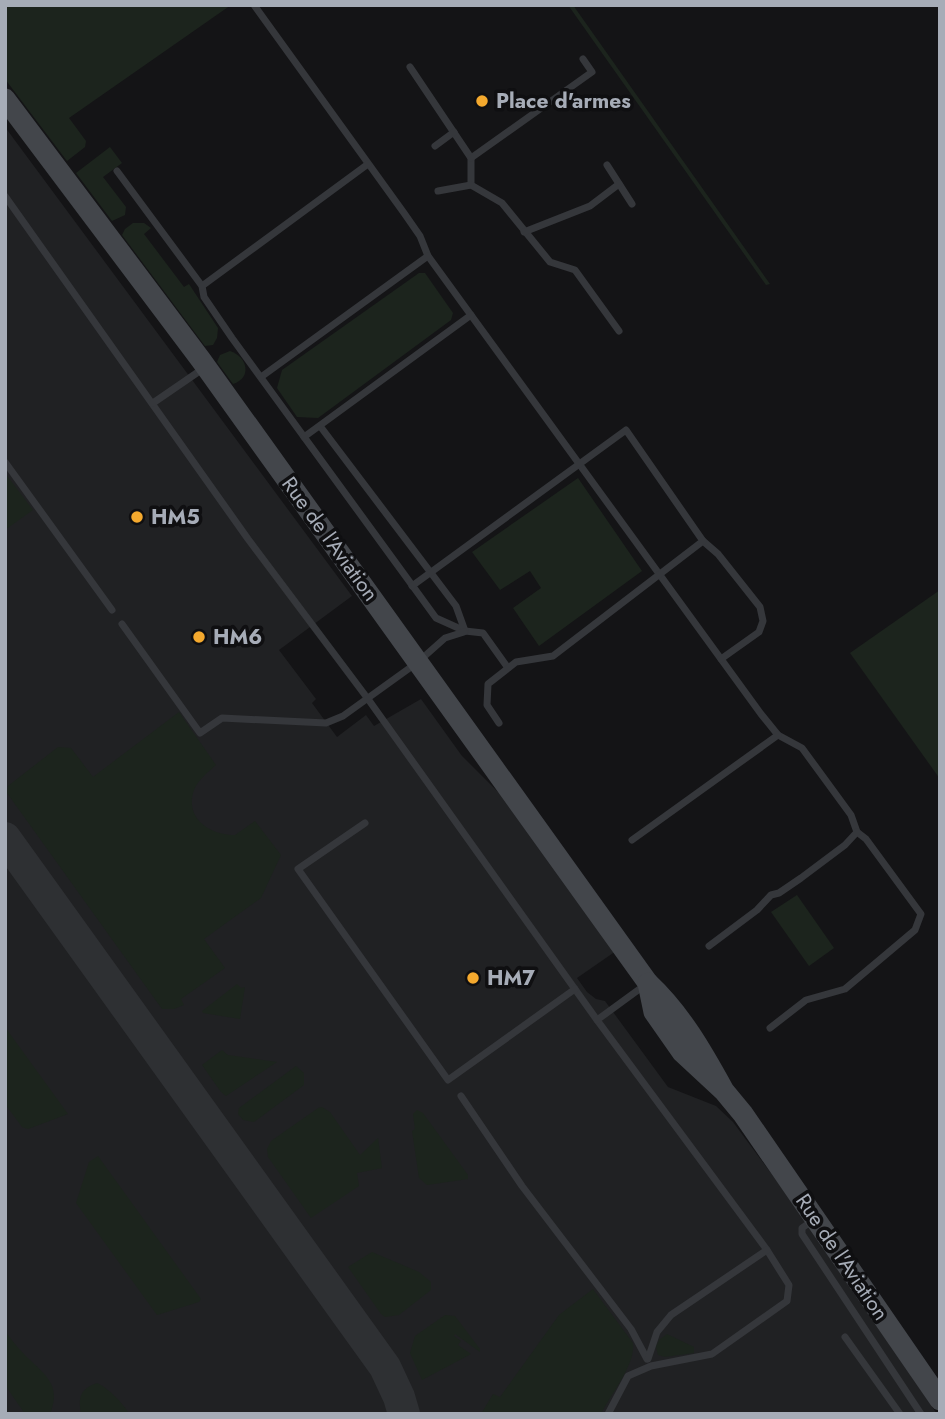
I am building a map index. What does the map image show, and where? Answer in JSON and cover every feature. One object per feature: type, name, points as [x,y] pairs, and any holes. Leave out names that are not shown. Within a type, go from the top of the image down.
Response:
[{"type":"street","name":"Rue de l'Aviation","points":[[5,99],[206,367],[648,983],[667,1001],[691,1034],[724,1091],[816,1218],[940,1401]]},
{"type":"lane","points":[[254,5],[419,236],[428,256],[721,659],[778,735],[802,748],[851,815],[857,832],[866,839],[921,914],[915,930],[845,989],[806,1000],[770,1028]]},
{"type":"lane","points":[[471,158],[592,72],[583,59]]},
{"type":"lane","points":[[410,67],[471,158],[471,185]]},
{"type":"lane","points":[[435,146],[454,132]]},
{"type":"lane","points":[[201,286],[368,164]]},
{"type":"lane","points":[[607,165],[632,204]]},
{"type":"lane","points":[[117,171],[201,286],[204,297],[261,377],[436,618],[465,631],[483,633],[508,668]]},
{"type":"lane","points":[[524,232],[590,206],[619,184]]},
{"type":"lane","points":[[438,191],[471,185],[502,203],[550,262],[575,270],[619,331]]},
{"type":"lane","points":[[5,196],[248,539],[368,699],[597,1020],[767,1250],[789,1285],[787,1301],[712,1354],[649,1362],[628,1377],[608,1414]]},
{"type":"lane","points":[[261,377],[428,256]]},
{"type":"lane","points":[[304,437],[471,315]]},
{"type":"lane","points":[[153,403],[206,367]]},
{"type":"lane","points":[[320,426],[456,606],[465,631]]},
{"type":"lane","points":[[412,586],[626,430],[704,541],[718,554],[760,607],[763,621],[759,632],[721,659]]},
{"type":"lane","points":[[5,462],[112,610]]},
{"type":"lane","points":[[499,723],[487,705],[488,684],[516,662],[553,656],[704,541]]},
{"type":"lane","points":[[122,624],[200,733],[222,718],[327,723],[368,699],[445,638],[465,631]]},
{"type":"lane","points":[[632,840],[778,735]]},
{"type":"lane","points":[[365,823],[298,869],[449,1080],[575,989]]},
{"type":"lane","points":[[709,946],[757,910],[771,895],[779,893],[845,845],[857,832]]},
{"type":"lane","points":[[597,1020],[648,983]]},
{"type":"lane","points":[[461,1096],[522,1186],[631,1329],[649,1362]]},
{"type":"lane","points":[[816,1218],[802,1228],[802,1234],[921,1414]]},
{"type":"lane","points":[[649,1362],[657,1332],[671,1315],[767,1250]]},
{"type":"lane","points":[[845,1337],[900,1414]]},
{"type":"shaded area","points":[[5,5],[231,5],[69,118],[86,141],[85,147],[67,161],[5,79]]},
{"type":"shaded area","points":[[568,5],[573,5],[770,284],[766,285]]},
{"type":"shaded area","points":[[5,127],[352,596],[279,650],[316,699],[312,703],[337,737],[366,715],[374,726],[421,699],[462,756],[512,806],[616,951],[577,978],[587,992],[596,999],[605,1001],[668,1087],[716,1106],[733,1122],[803,1216],[937,1414],[5,1414]]},
{"type":"shaded area","points":[[110,147],[122,163],[103,177],[126,207],[125,215],[112,221],[76,173]]},
{"type":"shaded area","points":[[133,223],[144,223],[151,228],[144,234],[184,287],[189,284],[218,328],[213,345],[205,346],[122,235]]},
{"type":"shaded area","points":[[419,273],[425,273],[453,313],[451,320],[318,418],[297,417],[277,388],[282,370]]},
{"type":"shaded area","points":[[230,351],[241,358],[245,367],[243,377],[233,384],[217,362],[220,355]]},
{"type":"shaded area","points":[[5,473],[33,510],[5,530]]},
{"type":"shaded area","points":[[578,478],[642,571],[539,646],[513,608],[541,588],[530,571],[500,590],[472,552]]},
{"type":"shaded area","points":[[940,590],[940,779],[850,653]]},
{"type":"shaded area","points":[[179,712],[216,765],[194,790],[192,800],[196,817],[208,828],[235,835],[255,821],[281,855],[261,898],[204,939],[225,968],[181,999],[184,1005],[174,1009],[162,1009],[7,793],[8,786],[58,747],[71,748],[93,777]]},
{"type":"shaded area","points":[[797,895],[834,948],[809,966],[771,912]]},
{"type":"shaded area","points":[[237,984],[241,988],[245,987],[240,1019],[203,1013],[202,1011]]},
{"type":"shaded area","points":[[5,1027],[68,1114],[28,1129],[22,1127],[5,1104]]},
{"type":"shaded area","points":[[222,1050],[228,1055],[277,1062],[226,1096],[202,1065]]},
{"type":"shaded area","points":[[296,1066],[304,1073],[304,1085],[254,1122],[243,1120],[238,1114],[239,1108]]},
{"type":"shaded area","points":[[322,1107],[330,1112],[360,1155],[378,1138],[382,1168],[357,1173],[359,1186],[311,1218],[268,1157],[267,1149],[271,1141]]},
{"type":"shaded area","points":[[417,1110],[423,1113],[468,1175],[468,1179],[427,1185],[419,1178],[412,1131],[415,1129],[413,1114]]},
{"type":"shaded area","points":[[98,1156],[201,1299],[199,1302],[157,1315],[76,1203],[89,1162]]},
{"type":"shaded area","points":[[372,1252],[419,1272],[431,1282],[431,1290],[399,1315],[385,1317],[348,1267]]},
{"type":"shaded area","points":[[593,1289],[633,1343],[627,1369],[601,1414],[481,1414],[493,1394],[500,1397],[559,1315]]},
{"type":"shaded area","points":[[445,1315],[455,1316],[480,1352],[455,1334],[461,1341],[458,1345],[471,1354],[422,1380],[410,1353],[415,1336]]},
{"type":"shaded area","points":[[5,1331],[52,1386],[54,1394],[50,1414],[25,1414],[5,1385]]},
{"type":"shaded area","points":[[667,1334],[694,1347],[694,1353],[665,1357],[658,1355],[656,1347],[659,1340]]},
{"type":"shaded area","points":[[97,1383],[115,1397],[129,1414],[81,1414],[82,1394]]},
{"type":"taxiway","points":[[5,838],[385,1367],[404,1414]]},
{"type":"place","name":"Place d'armes","points":[[482,101]]},
{"type":"place","name":"HM5","points":[[137,517]]},
{"type":"place","name":"HM6","points":[[199,637]]},
{"type":"place","name":"HM7","points":[[473,978]]}]
